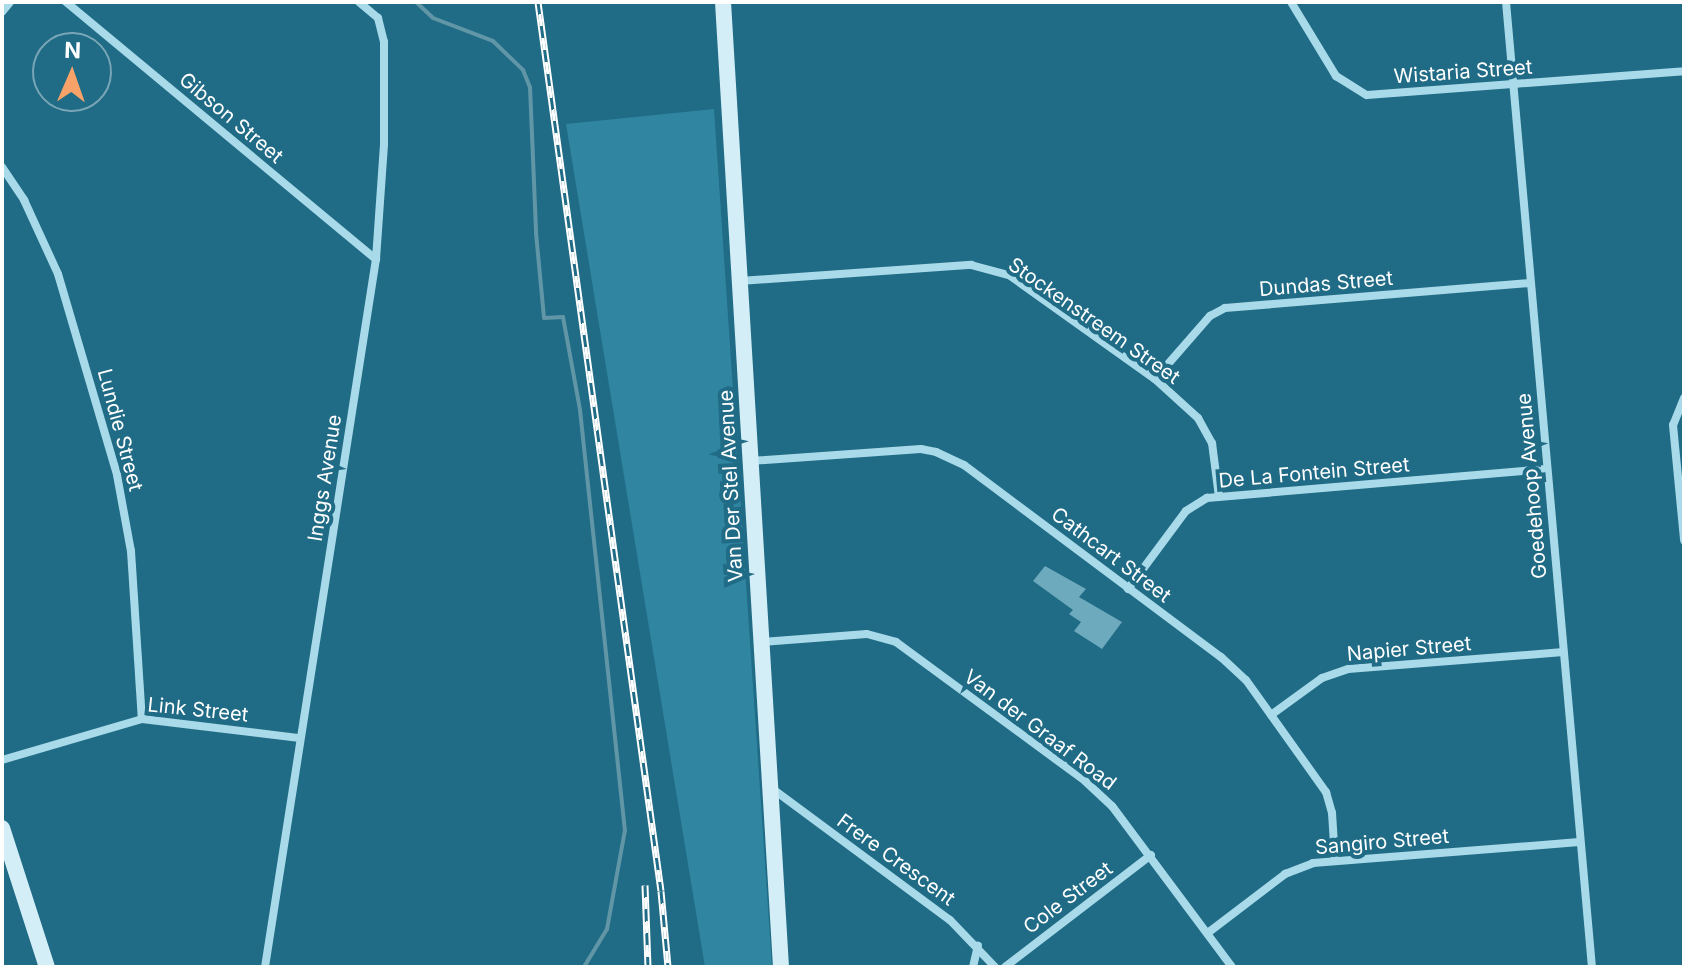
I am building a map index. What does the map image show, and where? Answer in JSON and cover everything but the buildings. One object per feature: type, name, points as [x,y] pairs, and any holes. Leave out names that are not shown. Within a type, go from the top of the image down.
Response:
[{"type":"street","points":[[2,12],[10,2]]},
{"type":"street","name":"Gibson Street","points":[[66,2],[376,259]]},
{"type":"street","name":"Inggs Avenue","points":[[265,967],[376,259],[384,144],[384,42],[378,18],[359,2]]},
{"type":"street","name":"Van Der Stel Avenue","points":[[723,2],[781,967]]},
{"type":"street","name":"Wistaria Street","points":[[1291,2],[1336,76],[1367,95],[1684,71]]},
{"type":"street","name":"Goedehoop Avenue","points":[[1506,2],[1592,967]]},
{"type":"street","name":"Lundie Street","points":[[2,167],[24,200],[58,274],[117,475],[131,551],[142,719]]},
{"type":"street","name":"Stockenstreem Street","points":[[739,281],[971,265],[1009,275],[1155,379],[1206,428],[1219,497]]},
{"type":"street","name":"Dundas Street","points":[[1155,379],[1210,316],[1225,308],[1530,283]]},
{"type":"street","points":[[1684,398],[1673,425],[1684,540]]},
{"type":"street","name":"Cathcart Street","points":[[749,461],[921,449],[936,452],[964,465],[1232,666],[1326,792],[1335,860]]},
{"type":"street","name":"De La Fontein Street","points":[[1128,589],[1186,511],[1207,498],[1546,469]]},
{"type":"street","name":"Van der Graaf Road","points":[[760,642],[856,634],[889,638],[1085,781],[1112,806],[1209,932],[1232,967]]},
{"type":"street","name":"Napier Street","points":[[1271,715],[1322,678],[1348,669],[1563,652]]},
{"type":"street","name":"Link Street","points":[[2,760],[142,719],[300,738]]},
{"type":"street","name":"Frere Crescent","points":[[769,787],[933,907],[978,946],[995,967]]},
{"type":"street","points":[[2,828],[47,967]]},
{"type":"street","name":"Sangiro Street","points":[[1209,932],[1285,874],[1335,860],[1579,842]]},
{"type":"street","name":"Cole Street","points":[[1005,967],[1151,855]]},
{"type":"street","points":[[973,967],[978,946]]},
{"type":"shaded area","points":[[714,109],[772,967],[705,967],[566,124]]},
{"type":"waterway","points":[[416,2],[433,18],[493,41],[523,70],[530,87],[536,233],[544,318],[563,317],[580,410],[625,830],[607,929],[584,967]]},
{"type":"railway","points":[[538,2],[661,891],[668,967]]},
{"type":"railway","points":[[645,885],[648,967]]}]
